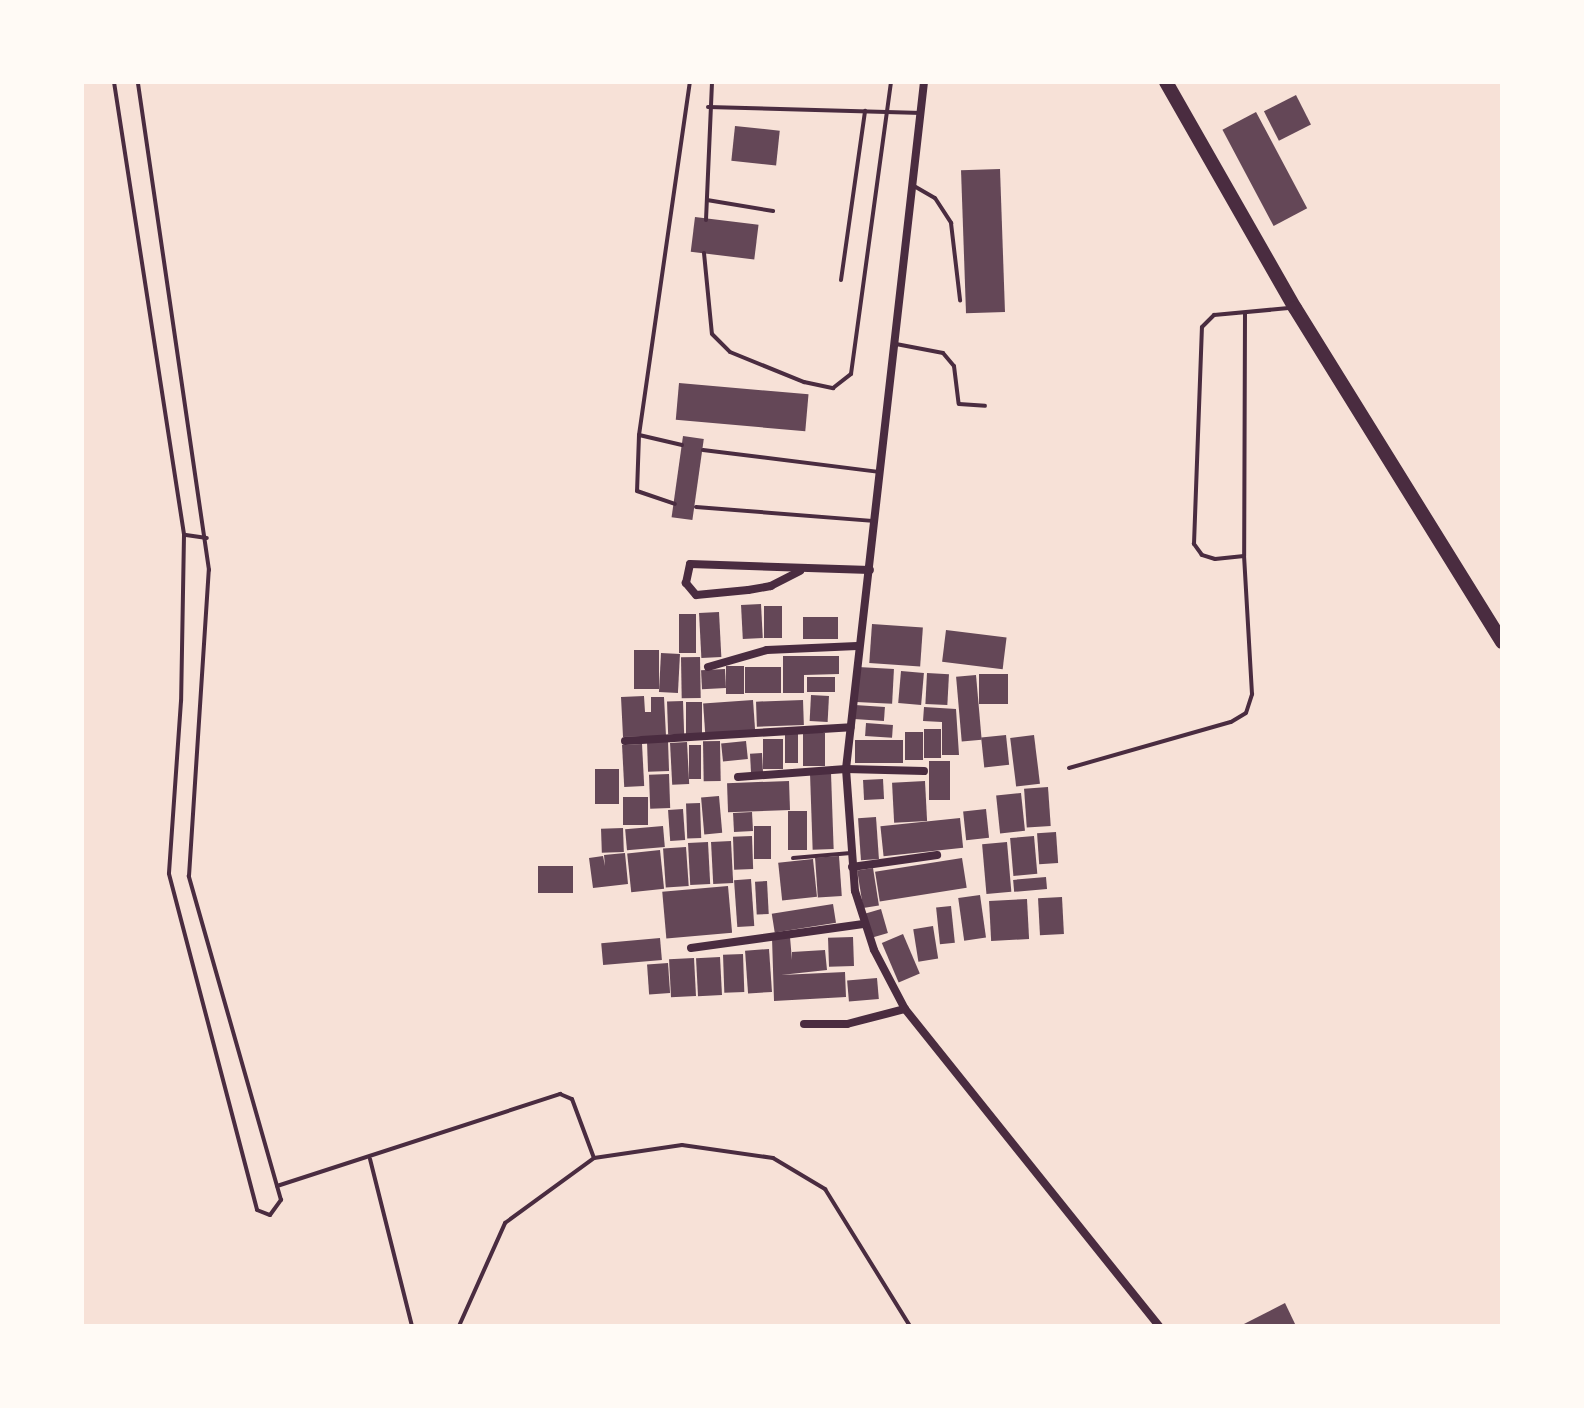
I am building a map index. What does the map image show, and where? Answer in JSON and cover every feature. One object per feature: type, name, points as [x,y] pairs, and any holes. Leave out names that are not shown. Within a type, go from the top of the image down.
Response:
[{"type":"highway","points":[[1166,82],[1295,308],[1502,642]]},
{"type":"street","points":[[924,82],[877,521],[857,646],[846,769],[852,867],[863,924],[905,1009],[1155,1325]]},
{"type":"street","points":[[800,571],[771,586],[748,590],[696,595],[686,583],[690,564],[800,571],[870,570]]},
{"type":"street","points":[[708,667],[767,650],[857,646]]},
{"type":"street","points":[[625,741],[851,727]]},
{"type":"street","points":[[738,777],[846,769],[924,771]]},
{"type":"street","points":[[852,867],[937,855]]},
{"type":"street","points":[[691,948],[863,924]]},
{"type":"street","points":[[804,1024],[847,1024],[905,1009]]},
{"type":"lane","points":[[114,82],[184,535],[181,701],[168,866],[257,1210],[264,1215],[277,1211],[281,1200],[189,876],[209,624],[207,538],[138,82]]},
{"type":"lane","points":[[675,504],[637,491],[639,435],[690,82]]},
{"type":"lane","points":[[706,220],[708,107],[712,82]]},
{"type":"lane","points":[[704,253],[712,334],[730,352],[804,382],[833,388],[851,374],[891,82]]},
{"type":"lane","points":[[708,107],[922,113]]},
{"type":"lane","points":[[841,280],[865,111]]},
{"type":"lane","points":[[914,186],[935,198],[951,223],[960,300]]},
{"type":"lane","points":[[707,200],[773,211]]},
{"type":"lane","points":[[1244,556],[1215,559],[1202,555],[1194,544],[1202,327],[1214,315],[1295,308]]},
{"type":"lane","points":[[1069,768],[1231,722],[1246,713],[1252,694],[1244,556],[1245,313]]},
{"type":"lane","points":[[896,344],[943,353],[954,366],[959,404],[985,406]]},
{"type":"lane","points":[[639,435],[682,445]]},
{"type":"lane","points":[[703,450],[882,473]]},
{"type":"lane","points":[[696,507],[877,521]]},
{"type":"lane","points":[[184,535],[207,538]]},
{"type":"lane","points":[[793,858],[851,853]]},
{"type":"lane","points":[[277,1186],[370,1159],[560,1094],[572,1099],[594,1158]]},
{"type":"lane","points":[[459,1326],[505,1223],[594,1158],[682,1145],[773,1158],[825,1189],[910,1326]]},
{"type":"lane","points":[[370,1159],[412,1326]]},
{"type":"building","points":[[1296,95],[1311,124],[1279,141],[1264,111]]},
{"type":"building","points":[[1256,112],[1307,208],[1274,226],[1222,130]]},
{"type":"building","points":[[735,126],[780,131],[776,166],[731,161]]},
{"type":"building","points":[[1000,169],[1005,312],[966,313],[961,170]]},
{"type":"building","points":[[695,217],[759,225],[754,260],[691,252]]},
{"type":"building","points":[[679,383],[809,394],[805,431],[676,420]]},
{"type":"building","points":[[683,436],[704,439],[692,520],[672,517]]},
{"type":"building","points":[[761,604],[763,638],[743,639],[741,605]]},
{"type":"building","points":[[764,606],[782,606],[782,638],[764,638]]},
{"type":"building","points":[[719,612],[721,657],[701,658],[699,613]]},
{"type":"building","points":[[679,614],[696,614],[696,653],[679,653]]},
{"type":"building","points":[[803,617],[838,617],[838,639],[803,639]]},
{"type":"building","points":[[872,624],[923,628],[920,666],[869,663]]},
{"type":"building","points":[[946,630],[1007,637],[1003,669],[942,662]]},
{"type":"building","points":[[634,650],[659,650],[659,689],[634,689]]},
{"type":"building","points":[[661,653],[680,654],[678,693],[659,692]]},
{"type":"building","points":[[783,656],[839,656],[839,674],[804,675],[804,693],[783,693]]},
{"type":"building","points":[[681,657],[700,657],[701,698],[682,698]]},
{"type":"building","points":[[726,666],[744,666],[744,694],[726,694]]},
{"type":"building","points":[[745,667],[781,667],[781,693],[745,693]]},
{"type":"building","points":[[858,667],[894,669],[892,704],[856,702]]},
{"type":"building","points":[[725,669],[726,688],[702,689],[701,670]]},
{"type":"building","points":[[901,671],[924,673],[921,705],[898,703]]},
{"type":"building","points":[[927,673],[949,674],[947,705],[925,704]]},
{"type":"building","points":[[979,674],[1008,674],[1008,704],[979,704]]},
{"type":"building","points":[[976,675],[982,740],[962,741],[956,677]]},
{"type":"building","points":[[807,677],[835,677],[835,692],[807,692]]},
{"type":"building","points":[[811,695],[829,696],[828,722],[810,721]]},
{"type":"building","points":[[644,696],[645,712],[651,712],[651,697],[664,697],[666,736],[623,737],[621,697]]},
{"type":"building","points":[[753,700],[755,732],[705,735],[703,703]]},
{"type":"building","points":[[803,700],[804,725],[757,727],[756,702]]},
{"type":"building","points":[[683,701],[684,734],[668,735],[667,702]]},
{"type":"building","points":[[686,702],[702,702],[702,735],[686,735]]},
{"type":"building","points":[[855,705],[885,707],[884,721],[854,719]]},
{"type":"building","points":[[924,707],[956,709],[959,755],[942,755],[942,722],[923,721]]},
{"type":"building","points":[[866,723],[893,725],[892,738],[865,736]]},
{"type":"building","points":[[924,729],[941,729],[941,758],[924,758]]},
{"type":"building","points":[[905,732],[923,732],[923,760],[905,760]]},
{"type":"building","points":[[785,733],[798,733],[798,763],[785,763]]},
{"type":"building","points":[[803,733],[825,733],[825,766],[803,766]]},
{"type":"building","points":[[1006,735],[1009,765],[984,767],[981,738]]},
{"type":"building","points":[[1034,735],[1040,784],[1016,787],[1010,738]]},
{"type":"building","points":[[763,739],[783,739],[783,769],[763,769]]},
{"type":"building","points":[[855,740],[903,740],[903,763],[855,763]]},
{"type":"building","points":[[668,741],[669,771],[648,772],[647,742]]},
{"type":"building","points":[[703,741],[720,741],[721,781],[704,781]]},
{"type":"building","points":[[746,741],[748,759],[723,762],[721,744]]},
{"type":"building","points":[[687,742],[689,784],[672,785],[670,743]]},
{"type":"building","points":[[642,744],[644,786],[624,787],[622,745]]},
{"type":"building","points":[[689,745],[701,745],[701,779],[689,779]]},
{"type":"building","points":[[762,753],[763,775],[751,776],[750,754]]},
{"type":"building","points":[[929,761],[950,761],[950,800],[929,800]]},
{"type":"building","points":[[595,769],[619,769],[619,804],[595,804]]},
{"type":"building","points":[[831,773],[834,849],[813,850],[810,774]]},
{"type":"building","points":[[669,774],[670,808],[650,809],[649,775]]},
{"type":"building","points":[[883,779],[884,799],[864,800],[863,780]]},
{"type":"building","points":[[789,781],[790,810],[728,812],[727,783]]},
{"type":"building","points":[[925,781],[927,821],[894,823],[892,783]]},
{"type":"building","points":[[1048,787],[1051,826],[1027,828],[1024,789]]},
{"type":"building","points":[[1021,793],[1025,831],[1000,833],[996,796]]},
{"type":"building","points":[[719,796],[722,833],[704,834],[701,798]]},
{"type":"building","points":[[623,797],[648,797],[648,825],[623,825]]},
{"type":"building","points":[[686,803],[700,803],[701,838],[687,838]]},
{"type":"building","points":[[683,809],[685,840],[670,841],[668,810]]},
{"type":"building","points":[[986,809],[989,838],[966,840],[963,811]]},
{"type":"building","points":[[788,811],[807,811],[807,850],[788,850]]},
{"type":"building","points":[[752,812],[753,831],[734,832],[733,813]]},
{"type":"building","points":[[876,817],[879,859],[861,860],[858,818]]},
{"type":"building","points":[[960,818],[963,848],[884,856],[880,826]]},
{"type":"building","points":[[663,826],[665,847],[627,850],[625,829]]},
{"type":"building","points":[[754,826],[771,826],[771,859],[754,859]]},
{"type":"building","points":[[623,828],[624,852],[602,853],[601,829]]},
{"type":"building","points":[[1056,832],[1058,863],[1039,864],[1037,833]]},
{"type":"building","points":[[752,836],[753,869],[734,870],[733,837]]},
{"type":"building","points":[[1034,836],[1037,874],[1013,876],[1010,838]]},
{"type":"building","points":[[731,841],[733,883],[713,884],[711,842]]},
{"type":"building","points":[[708,842],[710,884],[690,885],[688,843]]},
{"type":"building","points":[[1007,842],[1011,892],[986,894],[982,844]]},
{"type":"building","points":[[686,847],[689,886],[666,888],[663,849]]},
{"type":"building","points":[[660,850],[664,889],[631,892],[627,853]]},
{"type":"building","points":[[625,853],[628,884],[593,888],[589,858],[603,856],[605,866],[604,855]]},
{"type":"building","points":[[839,856],[842,896],[818,898],[815,858]]},
{"type":"building","points":[[962,858],[967,888],[880,901],[875,872]]},
{"type":"building","points":[[813,859],[817,897],[782,900],[778,863]]},
{"type":"building","points":[[538,866],[573,866],[573,893],[538,893]]},
{"type":"building","points":[[873,868],[879,906],[863,908],[857,871]]},
{"type":"building","points":[[1046,877],[1047,889],[1014,892],[1013,880]]},
{"type":"building","points":[[751,879],[754,926],[737,927],[734,880]]},
{"type":"building","points":[[767,881],[769,914],[757,915],[755,882]]},
{"type":"building","points":[[728,886],[732,933],[666,939],[662,892]]},
{"type":"building","points":[[980,895],[986,938],[964,941],[958,898]]},
{"type":"building","points":[[1062,897],[1064,934],[1040,935],[1038,898]]},
{"type":"building","points":[[1027,899],[1029,939],[991,941],[989,901]]},
{"type":"building","points":[[833,904],[836,923],[775,932],[772,914]]},
{"type":"building","points":[[951,906],[955,943],[940,944],[936,908]]},
{"type":"building","points":[[881,909],[888,933],[873,937],[866,913]]},
{"type":"building","points":[[933,926],[938,959],[918,962],[913,929]]},
{"type":"building","points":[[903,934],[920,974],[899,983],[882,943]]},
{"type":"building","points":[[790,937],[792,960],[792,952],[825,950],[827,970],[781,975],[845,972],[846,997],[774,1001],[772,938]]},
{"type":"building","points":[[853,937],[854,966],[829,967],[828,938]]},
{"type":"building","points":[[660,938],[662,960],[603,965],[601,943]]},
{"type":"building","points":[[769,949],[772,992],[748,994],[745,951]]},
{"type":"building","points":[[743,954],[744,992],[724,993],[723,955]]},
{"type":"building","points":[[720,957],[722,995],[698,996],[696,958]]},
{"type":"building","points":[[694,958],[696,996],[671,997],[669,959]]},
{"type":"building","points":[[668,963],[670,993],[649,994],[647,964]]},
{"type":"building","points":[[877,978],[879,999],[849,1002],[847,981]]},
{"type":"building","points":[[1285,1303],[1296,1326],[1240,1326]]}]
